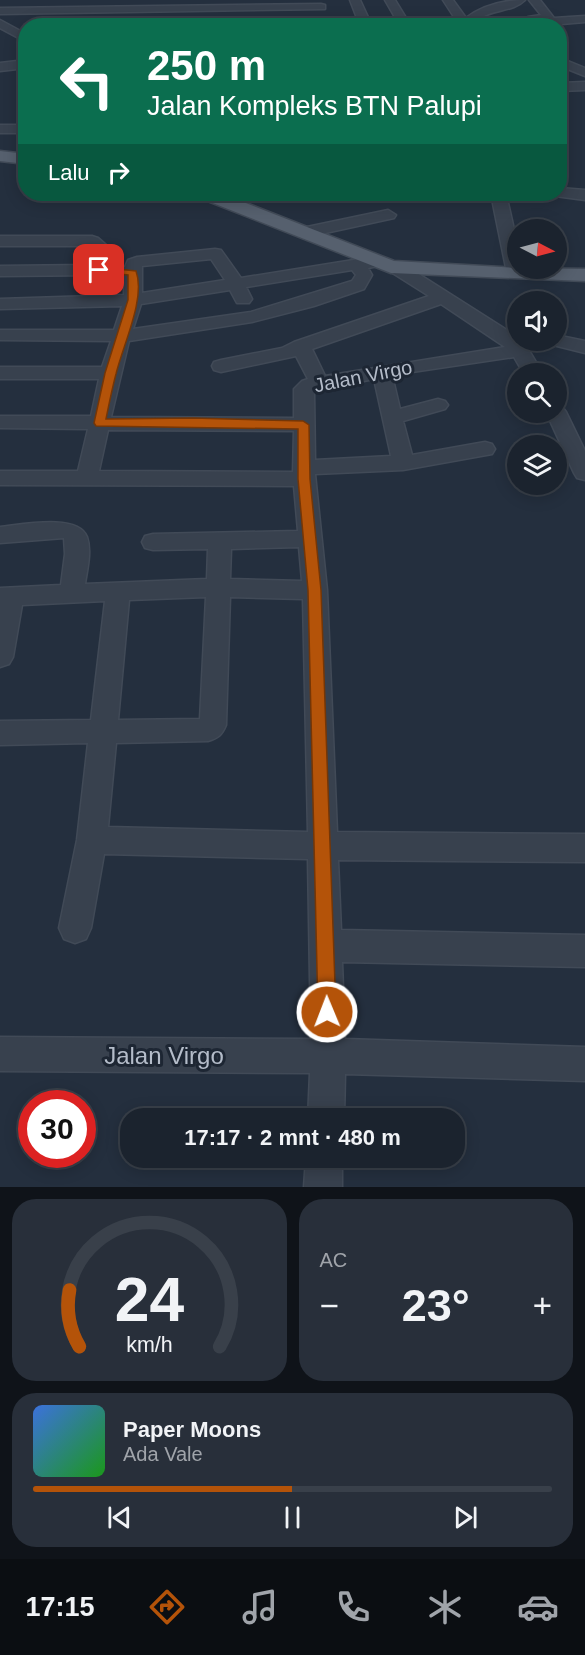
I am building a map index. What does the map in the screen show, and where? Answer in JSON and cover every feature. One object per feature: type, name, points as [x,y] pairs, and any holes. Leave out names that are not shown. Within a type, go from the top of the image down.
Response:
[{"type":"main road","points":[[0,156],[18,158]]},
{"type":"main road","points":[[225,201],[307,232],[367,264],[397,268],[507,273]]},
{"type":"main road","points":[[567,274],[585,274]]},
{"type":"street","points":[[355,0],[363,18]]},
{"type":"street","points":[[390,0],[401,18]]},
{"type":"street","points":[[448,0],[464,18]]},
{"type":"street","points":[[472,18],[477,11],[490,5],[517,3],[520,0]]},
{"type":"street","points":[[534,0],[549,17],[536,18]]},
{"type":"street","points":[[0,11],[321,8]]},
{"type":"street","points":[[135,18],[138,9]]},
{"type":"street","points":[[567,20],[585,19]]},
{"type":"street","points":[[3,25],[18,26]]},
{"type":"street","points":[[3,25],[18,34]]},
{"type":"street","points":[[0,41],[18,40]]},
{"type":"street","points":[[0,67],[18,65]]},
{"type":"street","points":[[567,87],[585,86]]},
{"type":"street","points":[[0,129],[18,129]]},
{"type":"street","points":[[567,194],[585,195]]},
{"type":"street","points":[[500,201],[507,236]]},
{"type":"street","points":[[307,232],[388,215]]},
{"type":"street","points":[[0,241],[93,241],[98,245],[99,270]]},
{"type":"street","points":[[87,479],[110,373],[133,300],[134,264],[215,254],[227,268],[252,316]]},
{"type":"street","points":[[0,304],[133,300],[367,264],[358,285],[252,316],[123,336],[0,335]]},
{"type":"street","points":[[397,268],[507,338]]},
{"type":"street","points":[[0,271],[99,270],[133,273]]},
{"type":"street","points":[[221,366],[288,353],[301,346],[441,298]]},
{"type":"street","points":[[567,343],[585,347]]},
{"type":"street","name":"Jalan Virgo","points":[[326,1108],[328,1056],[323,846],[315,590],[304,473],[304,389],[309,384],[479,355],[507,345]]},
{"type":"street","points":[[301,346],[319,383]]},
{"type":"street","points":[[382,372],[403,463]]},
{"type":"street","points":[[0,373],[110,373]]},
{"type":"street","points":[[393,417],[438,405]]},
{"type":"street","points":[[0,422],[193,422],[303,425]]},
{"type":"street","points":[[561,423],[585,473]]},
{"type":"street","points":[[0,478],[87,479],[304,473],[403,463],[484,449]]},
{"type":"street","points":[[0,535],[67,530],[74,533],[77,537],[77,549],[72,593]]},
{"type":"street","points":[[153,542],[310,539]]},
{"type":"street","points":[[0,733],[207,730],[213,725],[220,541]]},
{"type":"street","points":[[0,657],[6,596],[219,588],[315,590]]},
{"type":"street","points":[[75,928],[92,840],[118,591]]},
{"type":"street","points":[[92,840],[323,846],[585,848]]},
{"type":"street","points":[[326,946],[585,951]]},
{"type":"street","name":"Jalan Virgo","points":[[0,1054],[328,1056],[585,1064]]},
{"type":"street","points":[[323,1187],[324,1168]]},
{"type":"route","points":[[99,270],[133,273],[133,300],[110,373],[100,423],[193,422],[303,425],[304,479],[315,590],[327,1012]]}]
